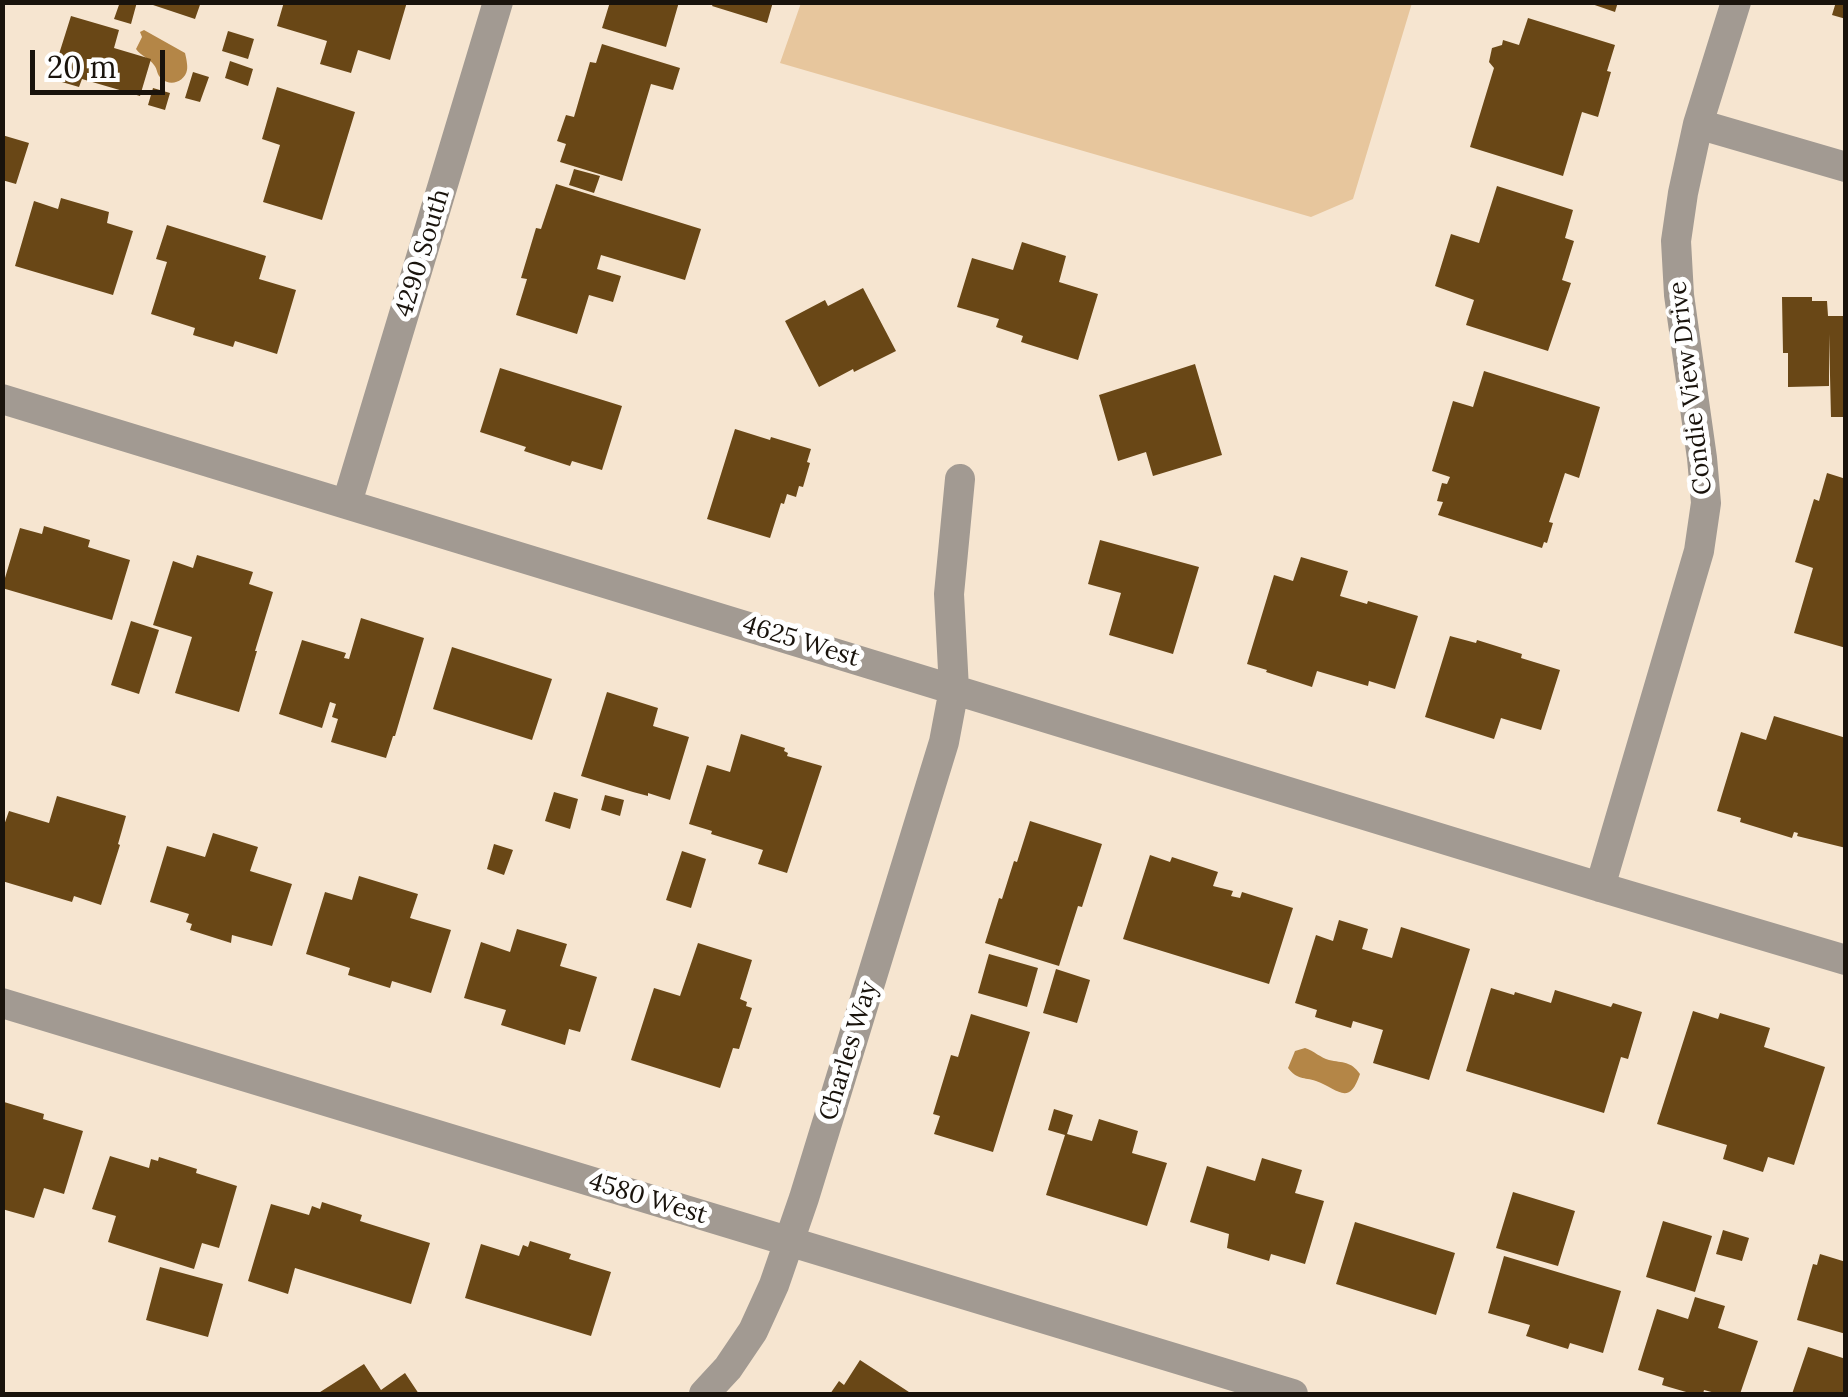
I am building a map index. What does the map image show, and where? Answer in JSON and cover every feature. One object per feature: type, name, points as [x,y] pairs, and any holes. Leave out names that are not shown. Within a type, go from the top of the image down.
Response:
[{"type":"street","name":"4290 South","points":[[347,503],[498,2]]},
{"type":"street","name":"Condie View Drive","points":[[1600,887],[1702,535],[1706,503],[1681,314],[1676,242],[1698,124],[1736,2]]},
{"type":"street","points":[[1698,124],[1846,167]]},
{"type":"street","name":"4625 West","points":[[2,399],[1846,960]]},
{"type":"street","name":"Charles Way","points":[[704,1394],[753,1331],[790,1242],[944,742],[954,688],[949,594],[960,479]]},
{"type":"street","name":"4580 West","points":[[2,1003],[1293,1394]]},
{"type":"shaded area","points":[[801,2],[1412,3],[1353,199],[1311,217],[780,63]]},
{"type":"shaded area","points":[[144,30],[185,53],[187,70],[181,80],[169,83],[162,79],[136,49]]},
{"type":"shaded area","points":[[1305,1048],[1353,1067],[1360,1074],[1352,1090],[1342,1093],[1291,1072],[1288,1068],[1295,1051]]},
{"type":"building","points":[[120,2],[137,2],[131,24],[114,19]]},
{"type":"building","points":[[144,2],[201,2],[195,19]]},
{"type":"building","points":[[284,2],[407,2],[390,60],[358,50],[351,73],[320,64],[327,41],[277,26]]},
{"type":"building","points":[[610,2],[679,2],[666,47],[602,28]]},
{"type":"building","points":[[714,2],[773,2],[767,23],[712,6]]},
{"type":"building","points":[[1586,2],[1618,2],[1615,12]]},
{"type":"building","points":[[1836,2],[1846,2],[1846,19],[1832,15]]},
{"type":"building","points":[[71,16],[119,30],[114,48],[151,59],[140,96],[82,79],[79,87],[55,80],[58,71],[54,70]]},
{"type":"building","points":[[1528,18],[1615,45],[1598,117],[1582,112],[1563,176],[1470,147],[1494,68],[1489,62],[1492,48],[1502,45],[1503,40],[1519,45]]},
{"type":"building","points":[[228,31],[254,39],[248,59],[222,51]]},
{"type":"building","points":[[602,44],[680,68],[673,90],[651,84],[622,181],[560,162],[566,144],[557,141],[566,115],[574,117],[590,62],[596,63]]},
{"type":"building","points":[[230,61],[253,69],[248,86],[225,78]]},
{"type":"building","points":[[193,72],[209,77],[200,102],[185,98]]},
{"type":"building","points":[[277,87],[355,112],[322,220],[263,202],[280,145],[262,139]]},
{"type":"building","points":[[153,88],[170,93],[165,110],[148,105]]},
{"type":"building","points":[[2,135],[29,143],[16,184],[2,180]]},
{"type":"building","points":[[574,169],[600,176],[594,193],[569,185]]},
{"type":"building","points":[[556,184],[701,229],[685,280],[601,255],[597,269],[621,276],[613,302],[589,295],[577,334],[516,315],[527,279],[521,278],[536,228],[541,229]]},
{"type":"building","points":[[1497,186],[1573,210],[1565,238],[1574,241],[1562,280],[1571,283],[1548,351],[1466,325],[1474,300],[1435,286],[1451,234],[1479,243]]},
{"type":"building","points":[[61,198],[109,212],[107,223],[133,231],[113,295],[15,266],[34,201],[58,209]]},
{"type":"building","points":[[167,225],[266,256],[259,279],[296,290],[277,354],[235,341],[233,347],[193,335],[195,328],[151,314],[167,262],[156,259]]},
{"type":"building","points":[[1022,242],[1066,256],[1059,282],[1098,294],[1078,360],[1021,342],[1023,336],[996,327],[999,319],[957,307],[972,258],[1013,270]]},
{"type":"building","points":[[863,288],[896,351],[819,387],[785,321],[825,300],[828,306]]},
{"type":"building","points":[[1782,297],[1827,301],[1828,316],[1846,316],[1846,417],[1831,417],[1829,334],[1829,386],[1788,387]]},
{"type":"building","points":[[1195,364],[1222,455],[1153,476],[1146,452],[1118,461],[1099,395]]},
{"type":"building","points":[[500,368],[622,406],[602,470],[572,461],[570,466],[480,432]]},
{"type":"building","points":[[1484,371],[1600,407],[1579,478],[1565,473],[1549,522],[1553,523],[1547,543],[1542,548],[1438,515],[1443,502],[1437,501],[1442,483],[1447,484],[1450,477],[1432,471],[1453,401],[1473,407]]},
{"type":"building","points":[[735,429],[811,449],[803,487],[799,486],[796,497],[787,494],[784,504],[781,503],[770,538],[707,519]]},
{"type":"building","points":[[1827,473],[1846,479],[1846,648],[1794,633],[1813,568],[1795,562],[1814,499],[1819,501]]},
{"type":"building","points":[[44,526],[90,540],[88,547],[130,560],[112,620],[2,588],[20,528],[42,534]]},
{"type":"building","points":[[1100,540],[1199,567],[1173,654],[1109,635],[1121,593],[1088,584]]},
{"type":"building","points":[[197,555],[253,572],[249,584],[273,592],[239,712],[175,693],[192,637],[153,625],[173,561],[193,568]]},
{"type":"building","points":[[1301,557],[1348,571],[1340,596],[1418,616],[1395,689],[1369,681],[1368,686],[1317,671],[1312,687],[1247,664],[1274,575],[1293,581]]},
{"type":"building","points":[[361,618],[424,638],[386,758],[331,742],[338,719],[332,717],[336,704],[330,702],[322,728],[279,714],[302,640],[346,653],[344,658],[349,659]]},
{"type":"building","points":[[131,621],[159,630],[139,694],[111,685]]},
{"type":"building","points":[[1450,636],[1476,643],[1477,640],[1560,670],[1541,730],[1501,718],[1494,739],[1425,717]]},
{"type":"building","points":[[452,647],[552,679],[532,740],[433,709]]},
{"type":"building","points":[[607,692],[658,708],[653,726],[689,737],[670,800],[581,776]]},
{"type":"building","points":[[1774,716],[1846,738],[1846,848],[1794,832],[1792,838],[1717,811],[1741,732],[1766,740]]},
{"type":"building","points":[[741,734],[785,748],[787,756],[822,766],[787,873],[758,864],[763,850],[689,824],[707,765],[730,772]]},
{"type":"building","points":[[554,792],[578,799],[570,829],[545,821]]},
{"type":"building","points":[[605,795],[624,800],[620,816],[601,810]]},
{"type":"building","points":[[57,796],[126,816],[101,905],[74,896],[72,902],[2,881],[2,831],[9,811],[49,823]]},
{"type":"building","points":[[1030,821],[1102,844],[1059,966],[985,943]]},
{"type":"building","points":[[213,833],[258,847],[250,871],[292,884],[272,946],[232,935],[231,943],[190,930],[192,924],[186,922],[189,914],[150,902],[167,846],[205,857]]},
{"type":"building","points":[[494,844],[513,850],[504,875],[487,869]]},
{"type":"building","points":[[682,851],[706,859],[691,908],[666,900]]},
{"type":"building","points":[[1150,855],[1170,862],[1172,857],[1218,872],[1213,886],[1233,891],[1231,896],[1240,898],[1242,892],[1293,908],[1269,984],[1123,939]]},
{"type":"building","points":[[359,876],[418,894],[410,918],[451,930],[431,993],[392,981],[390,988],[348,975],[350,968],[306,954],[325,892],[352,900]]},
{"type":"building","points":[[1339,920],[1368,929],[1362,949],[1392,958],[1401,927],[1470,949],[1429,1080],[1373,1063],[1383,1030],[1353,1021],[1351,1028],[1315,1017],[1317,1010],[1295,1003],[1316,935],[1333,941]]},
{"type":"building","points":[[517,929],[567,944],[560,966],[597,977],[580,1032],[569,1029],[565,1045],[501,1025],[506,1010],[464,998],[481,942],[510,952]]},
{"type":"building","points":[[698,943],[752,960],[740,999],[752,1008],[739,1049],[733,1048],[720,1088],[631,1060],[654,988],[680,996]]},
{"type":"building","points":[[989,954],[1038,968],[1027,1007],[978,993]]},
{"type":"building","points":[[1056,969],[1090,980],[1077,1023],[1043,1013]]},
{"type":"building","points":[[1491,988],[1551,1003],[1555,990],[1642,1012],[1628,1059],[1621,1057],[1604,1113],[1466,1071]]},
{"type":"building","points":[[1693,1011],[1718,1019],[1720,1013],[1770,1028],[1764,1047],[1825,1067],[1794,1165],[1768,1157],[1763,1172],[1723,1159],[1727,1145],[1657,1124]]},
{"type":"building","points":[[971,1014],[1030,1032],[993,1152],[934,1134],[940,1116],[933,1114],[951,1055],[958,1057]]},
{"type":"building","points":[[4,1102],[83,1131],[64,1194],[44,1188],[34,1218],[2,1209]]},
{"type":"building","points":[[1054,1109],[1073,1115],[1067,1134],[1092,1141],[1099,1119],[1138,1131],[1132,1153],[1167,1163],[1147,1226],[1046,1195],[1065,1135],[1048,1130]]},
{"type":"building","points":[[110,1156],[149,1168],[151,1159],[158,1161],[159,1157],[237,1186],[219,1248],[202,1243],[194,1269],[108,1242],[116,1216],[92,1209]]},
{"type":"building","points":[[1262,1158],[1302,1170],[1295,1193],[1324,1201],[1305,1264],[1271,1254],[1269,1261],[1227,1248],[1229,1234],[1190,1222],[1207,1166],[1255,1181]]},
{"type":"building","points":[[1513,1192],[1575,1211],[1558,1266],[1496,1248]]},
{"type":"building","points":[[322,1202],[362,1215],[360,1221],[430,1243],[411,1304],[295,1268],[288,1294],[248,1281],[271,1204],[309,1215],[312,1206],[320,1209]]},
{"type":"building","points":[[1663,1221],[1712,1236],[1695,1292],[1646,1277]]},
{"type":"building","points":[[1355,1222],[1455,1253],[1436,1315],[1336,1284]]},
{"type":"building","points":[[1723,1230],[1749,1238],[1742,1261],[1716,1254]]},
{"type":"building","points":[[530,1241],[611,1272],[591,1336],[465,1298],[481,1244],[519,1256],[523,1245],[528,1247]]},
{"type":"building","points":[[1820,1254],[1846,1262],[1846,1334],[1797,1320],[1813,1264],[1817,1265]]},
{"type":"building","points":[[1504,1256],[1621,1291],[1603,1353],[1570,1343],[1568,1349],[1526,1336],[1530,1325],[1488,1313]]},
{"type":"building","points":[[160,1267],[223,1284],[208,1337],[146,1320]]},
{"type":"building","points":[[1695,1297],[1725,1306],[1718,1328],[1758,1341],[1740,1394],[1704,1390],[1703,1394],[1693,1394],[1662,1385],[1664,1378],[1638,1370],[1657,1309],[1688,1319]]},
{"type":"building","points":[[1808,1347],[1846,1359],[1846,1394],[1792,1394]]},
{"type":"building","points":[[860,1360],[912,1394],[830,1394],[839,1381],[844,1385]]},
{"type":"building","points":[[364,1364],[381,1390],[405,1373],[419,1394],[317,1394]]}]
